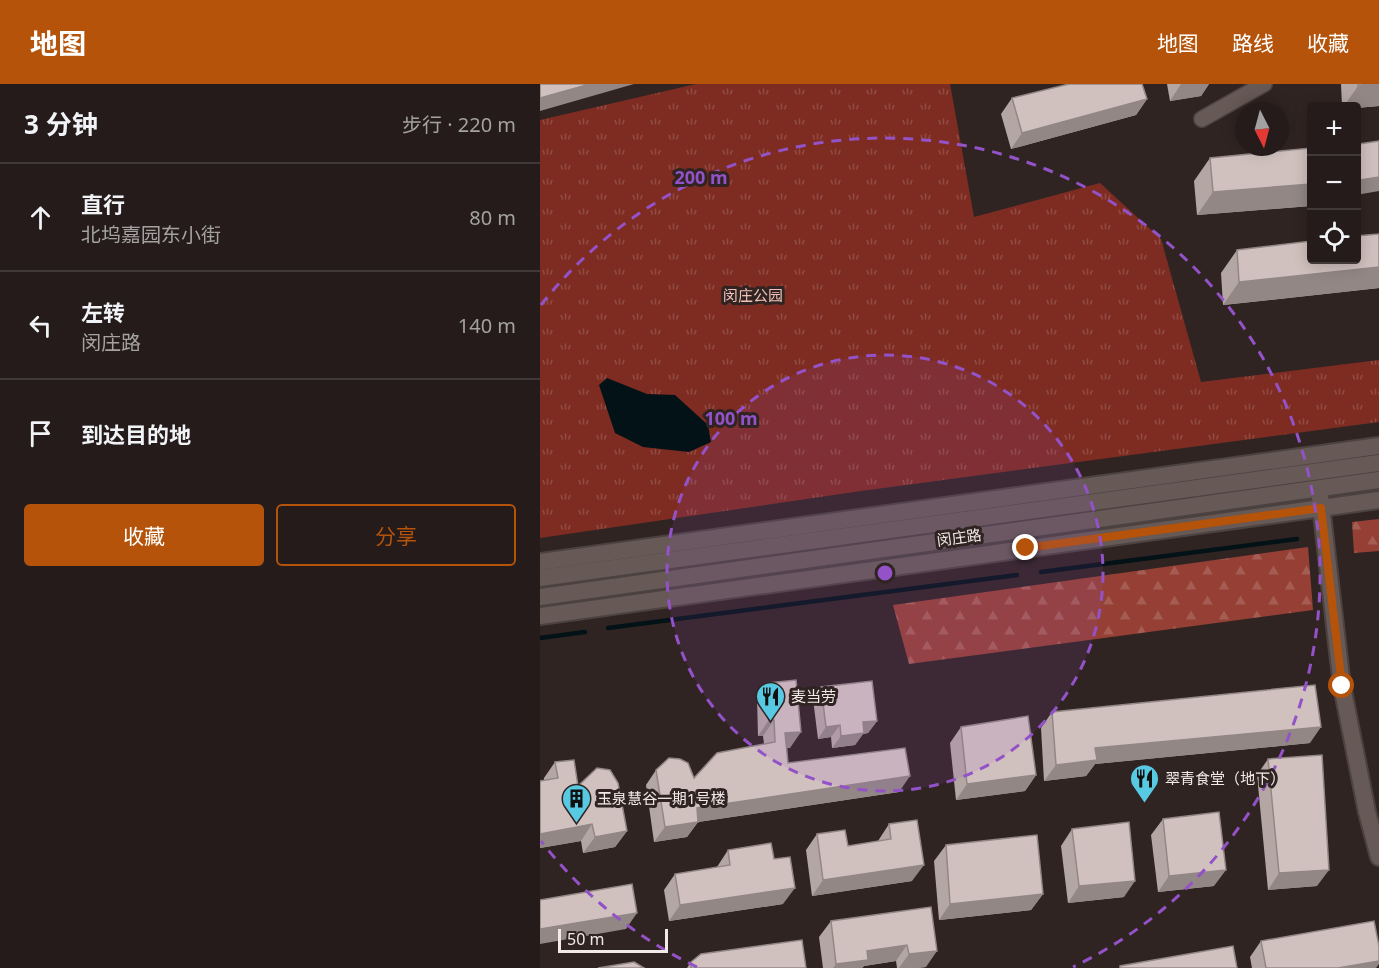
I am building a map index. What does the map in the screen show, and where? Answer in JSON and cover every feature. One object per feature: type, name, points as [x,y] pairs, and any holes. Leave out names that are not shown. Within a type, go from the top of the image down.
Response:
[{"type":"street","points":[[1202,119],[1264,84]]},
{"type":"street","name":"闵庄路","points":[[540,597],[861,534],[1379,446]]},
{"type":"street","name":"闵庄路","points":[[540,578],[1379,463]]},
{"type":"street","name":"闵庄路","points":[[540,562],[861,534],[1379,480]]},
{"type":"street","points":[[1319,488],[1342,686],[1367,812],[1379,857]]},
{"type":"street","name":"闵庄路","points":[[540,616],[1379,500]]},
{"type":"street","points":[[861,534],[867,570]]},
{"type":"green space","name":"闵庄公园","points":[[696,84],[950,84],[974,217],[1100,183],[1161,239],[1201,382],[1379,360],[1379,422],[861,491],[540,538],[540,120]]},
{"type":"green space","points":[[1379,519],[1379,551],[1354,553],[1352,522]]},
{"type":"green space","points":[[1308,547],[1313,610],[909,664],[893,605]]},
{"type":"shaded area","points":[[607,378],[647,394],[675,395],[708,425],[711,442],[689,452],[643,447],[615,433],[599,385]]},
{"type":"building","points":[[540,84],[590,84],[540,98]]},
{"type":"building","points":[[1069,84],[1142,84],[1147,99],[1022,133],[1012,98]]},
{"type":"building","points":[[1379,141],[1379,177],[1361,180],[1361,144]]},
{"type":"building","points":[[1307,148],[1307,184],[1213,192],[1210,158],[1235,156],[1289,156],[1289,150]]},
{"type":"building","points":[[1379,234],[1379,267],[1239,282],[1237,250],[1307,241],[1307,264],[1361,264],[1361,236]]},
{"type":"building","points":[[796,680],[801,732],[785,733],[788,763],[905,748],[910,776],[697,808],[698,822],[665,827],[656,770],[669,758],[680,759],[688,763],[694,778],[717,753],[775,742],[774,720],[769,720],[768,683]]},
{"type":"building","points":[[872,681],[877,721],[863,722],[864,733],[841,736],[840,725],[826,727],[821,687]]},
{"type":"building","points":[[1315,685],[1321,727],[1095,748],[1097,760],[1056,765],[1052,712]]},
{"type":"building","points":[[1028,716],[1036,775],[967,784],[961,727]]},
{"type":"building","points":[[1322,755],[1329,870],[1279,873],[1268,759]]},
{"type":"building","points":[[574,760],[578,786],[597,768],[610,770],[618,783],[627,831],[595,837],[592,824],[540,834],[540,781],[558,778],[555,762]]},
{"type":"building","points":[[1219,812],[1226,870],[1169,876],[1163,819]]},
{"type":"building","points":[[917,820],[924,865],[823,880],[817,834],[845,830],[848,846],[891,839],[889,824]]},
{"type":"building","points":[[1129,822],[1135,881],[1079,886],[1072,829]]},
{"type":"building","points":[[1037,835],[1043,894],[950,904],[946,845]]},
{"type":"building","points":[[771,843],[774,859],[790,857],[795,888],[680,905],[675,874],[730,865],[728,850]]},
{"type":"building","points":[[632,884],[637,913],[540,929],[540,900]]},
{"type":"building","points":[[931,907],[937,951],[909,954],[907,945],[867,951],[868,960],[836,964],[831,921]]},
{"type":"building","points":[[1374,921],[1379,946],[1379,961],[1338,968],[1266,968],[1261,941]]},
{"type":"building","points":[[802,940],[806,968],[691,968],[691,962],[701,954]]},
{"type":"building","points":[[1233,946],[1237,968],[1120,968],[1120,966]]},
{"type":"building","points":[[634,962],[644,968],[598,968]]},
{"type":"waterway","points":[[1041,572],[1297,539]]},
{"type":"waterway","points":[[608,628],[1017,575]]},
{"type":"waterway","points":[[540,638],[585,632]]},
{"type":"place","name":"麦当劳","points":[[770,722]]},
{"type":"place","name":"翠青食堂（地下）","points":[[1144,804]]},
{"type":"place","name":"玉泉慧谷一期1号楼","points":[[576,824]]},
{"type":"route","points":[[1026,548],[1321,508],[1342,686]]}]
